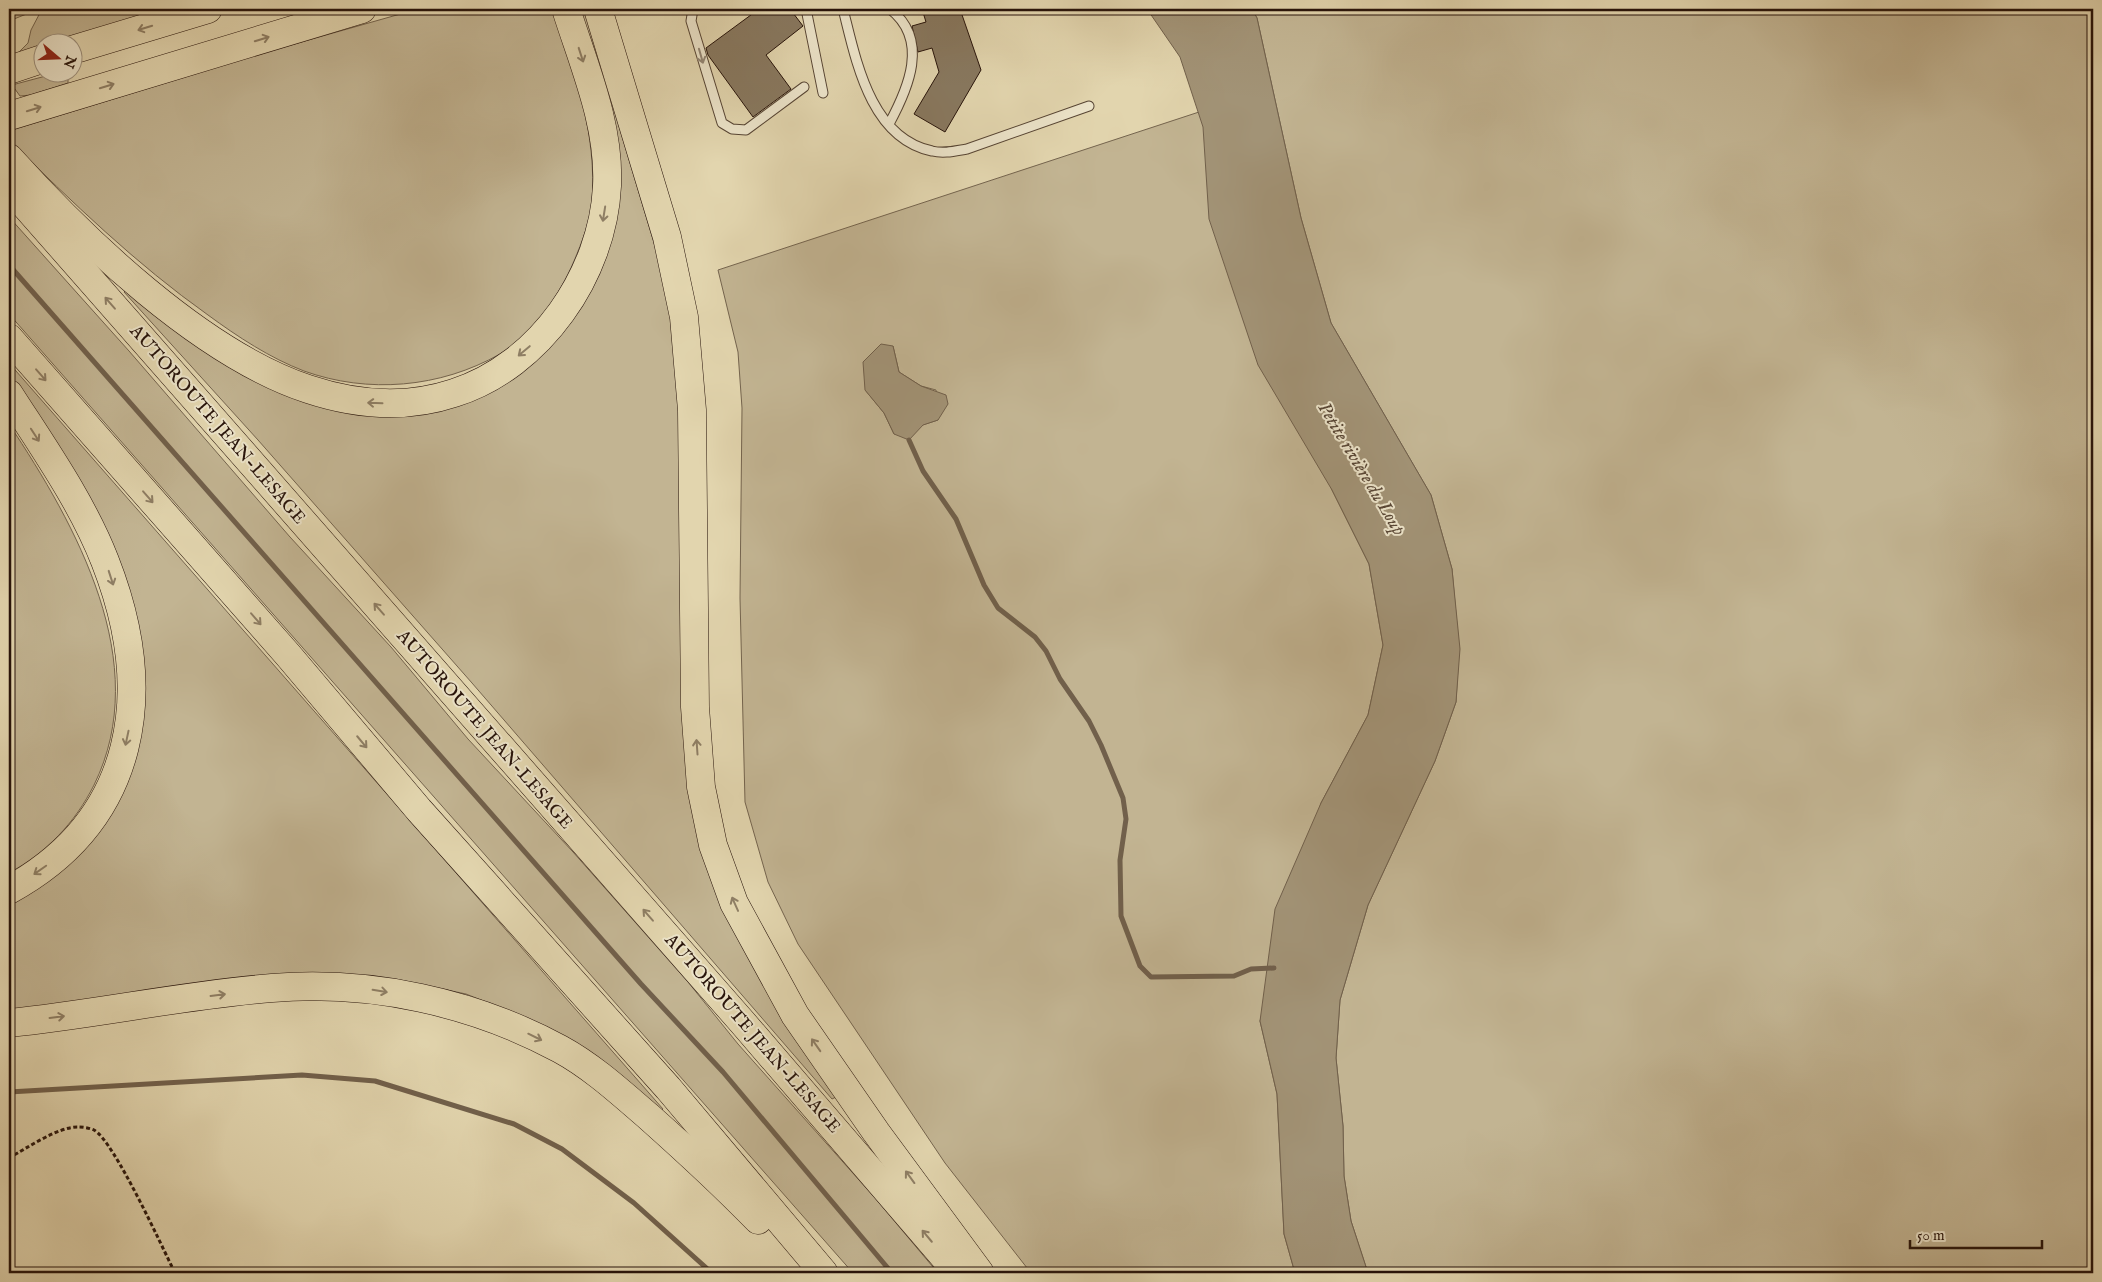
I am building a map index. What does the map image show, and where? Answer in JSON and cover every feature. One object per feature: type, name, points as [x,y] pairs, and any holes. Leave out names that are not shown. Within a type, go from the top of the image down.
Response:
[{"type":"main road","points":[[82,47],[208,9]]},
{"type":"main road","points":[[9,116],[362,9]]},
{"type":"main road","points":[[9,158],[132,278],[183,319],[242,359],[306,388],[334,397],[361,402],[412,402],[455,393],[502,370],[543,335],[578,288],[599,240],[607,185],[603,131],[566,9]]},
{"type":"main road","points":[[598,9],[667,237],[684,318],[692,410],[695,707],[701,787],[713,844],[734,904],[795,1015],[876,1132],[980,1273]]},
{"type":"main road","name":"AUTOROUTE JEAN-LESAGE","points":[[9,187],[743,1023],[958,1273]]},
{"type":"main road","points":[[9,338],[288,655],[419,810],[668,1088],[824,1273]]},
{"type":"main road","points":[[9,394],[50,458],[81,512],[105,561],[119,604],[127,643],[133,703],[124,752],[115,777],[101,806],[62,853],[9,890]]},
{"type":"main road","points":[[9,1023],[272,988],[325,986],[369,989],[418,996],[472,1011],[523,1030],[554,1046],[602,1076],[695,1158],[810,1273]]},
{"type":"lane","points":[[693,9],[691,21],[722,123],[732,129],[746,130],[804,87]]},
{"type":"lane","points":[[806,9],[823,93]]},
{"type":"lane","points":[[843,9],[858,70],[867,91],[889,124],[918,147],[946,153],[967,149],[1089,106]]},
{"type":"lane","points":[[889,124],[906,93],[913,60],[905,25],[890,9]]},
{"type":"path","points":[[9,1158],[66,1128],[79,1126],[94,1130],[107,1144],[130,1184],[175,1273]]},
{"type":"shaded area","points":[[9,9],[39,9],[9,21]]},
{"type":"shaded area","points":[[42,9],[161,9],[82,34],[82,32],[32,32],[32,50],[15,56],[28,43],[31,30]]},
{"type":"shaded area","points":[[418,9],[551,9],[569,54],[583,103],[591,153],[592,201],[588,224],[574,261],[553,301],[534,325],[512,346],[477,365],[453,374],[403,384],[353,383],[304,371],[279,360],[231,331],[155,275],[81,209],[9,140],[9,131],[266,52]]},
{"type":"shaded area","points":[[576,9],[584,9],[666,283],[679,390],[698,838],[724,909],[740,941],[757,973],[838,1096],[832,1099],[472,683],[258,440],[124,292],[128,288],[219,360],[243,375],[299,399],[470,397],[604,254]]},
{"type":"shaded area","points":[[1252,9],[2093,9],[2093,1273],[1368,1273],[1351,1221],[1344,1176],[1343,1126],[1336,1058],[1340,1000],[1368,905],[1435,761],[1456,702],[1459,649],[1452,569],[1431,495],[1331,323],[1301,218],[1257,18]]},
{"type":"shaded area","points":[[32,80],[32,82],[68,82],[31,95],[20,96],[12,85]]},
{"type":"shaded area","points":[[1199,112],[1332,490],[1369,564],[1383,645],[1368,715],[1321,803],[1260,1021],[1277,1094],[1284,1234],[1295,1273],[1031,1273],[945,1163],[798,944],[768,882],[745,802],[740,598],[742,408],[738,352],[718,270]],"holes":[[[893,346],[899,372],[921,386],[936,390],[938,420],[894,434],[884,413],[866,391]]]},
{"type":"shaded area","points":[[9,217],[129,351],[290,537],[391,647],[468,739],[573,852],[688,982],[738,1044],[875,1198],[938,1273],[853,1273],[9,314]]},
{"type":"shaded area","points":[[9,363],[663,1109],[658,1114],[524,1017],[466,994],[396,979],[343,975],[9,1013],[9,902],[56,875],[143,704],[74,479],[9,379]]},
{"type":"shaded area","points":[[9,424],[59,506],[81,550],[99,597],[111,644],[115,691],[110,739],[94,785],[86,799],[69,824],[58,836],[35,856],[9,873]]},
{"type":"water","name":"Petite rivière du Loup","points":[[1147,9],[1252,9],[1257,18],[1301,218],[1331,323],[1431,495],[1452,569],[1460,649],[1456,702],[1435,761],[1368,905],[1340,1000],[1336,1058],[1343,1126],[1344,1176],[1351,1221],[1368,1273],[1295,1273],[1284,1234],[1277,1094],[1260,1021],[1275,909],[1321,803],[1368,715],[1383,645],[1369,564],[1332,490],[1258,365],[1209,219],[1203,127],[1180,57]]},
{"type":"water","points":[[881,344],[893,346],[899,372],[921,386],[946,395],[948,404],[938,420],[923,425],[909,440],[894,434],[884,413],[865,390],[863,362]]},
{"type":"building","points":[[759,9],[790,9],[803,26],[766,55],[791,89],[753,117],[708,55],[706,48]]},
{"type":"building","points":[[922,9],[960,9],[981,70],[945,132],[914,114],[939,72],[932,48],[918,52],[912,26],[926,22]]},
{"type":"waterway","points":[[9,265],[641,984],[723,1072],[892,1273]]},
{"type":"waterway","points":[[909,440],[923,471],[956,519],[984,585],[998,608],[1035,637],[1046,651],[1060,679],[1089,721],[1101,745],[1123,798],[1126,819],[1120,860],[1121,916],[1140,966],[1151,977],[1234,976],[1251,969],[1274,968]]},
{"type":"waterway","points":[[9,1092],[302,1075],[375,1081],[514,1124],[562,1149],[634,1203],[712,1273]]}]
